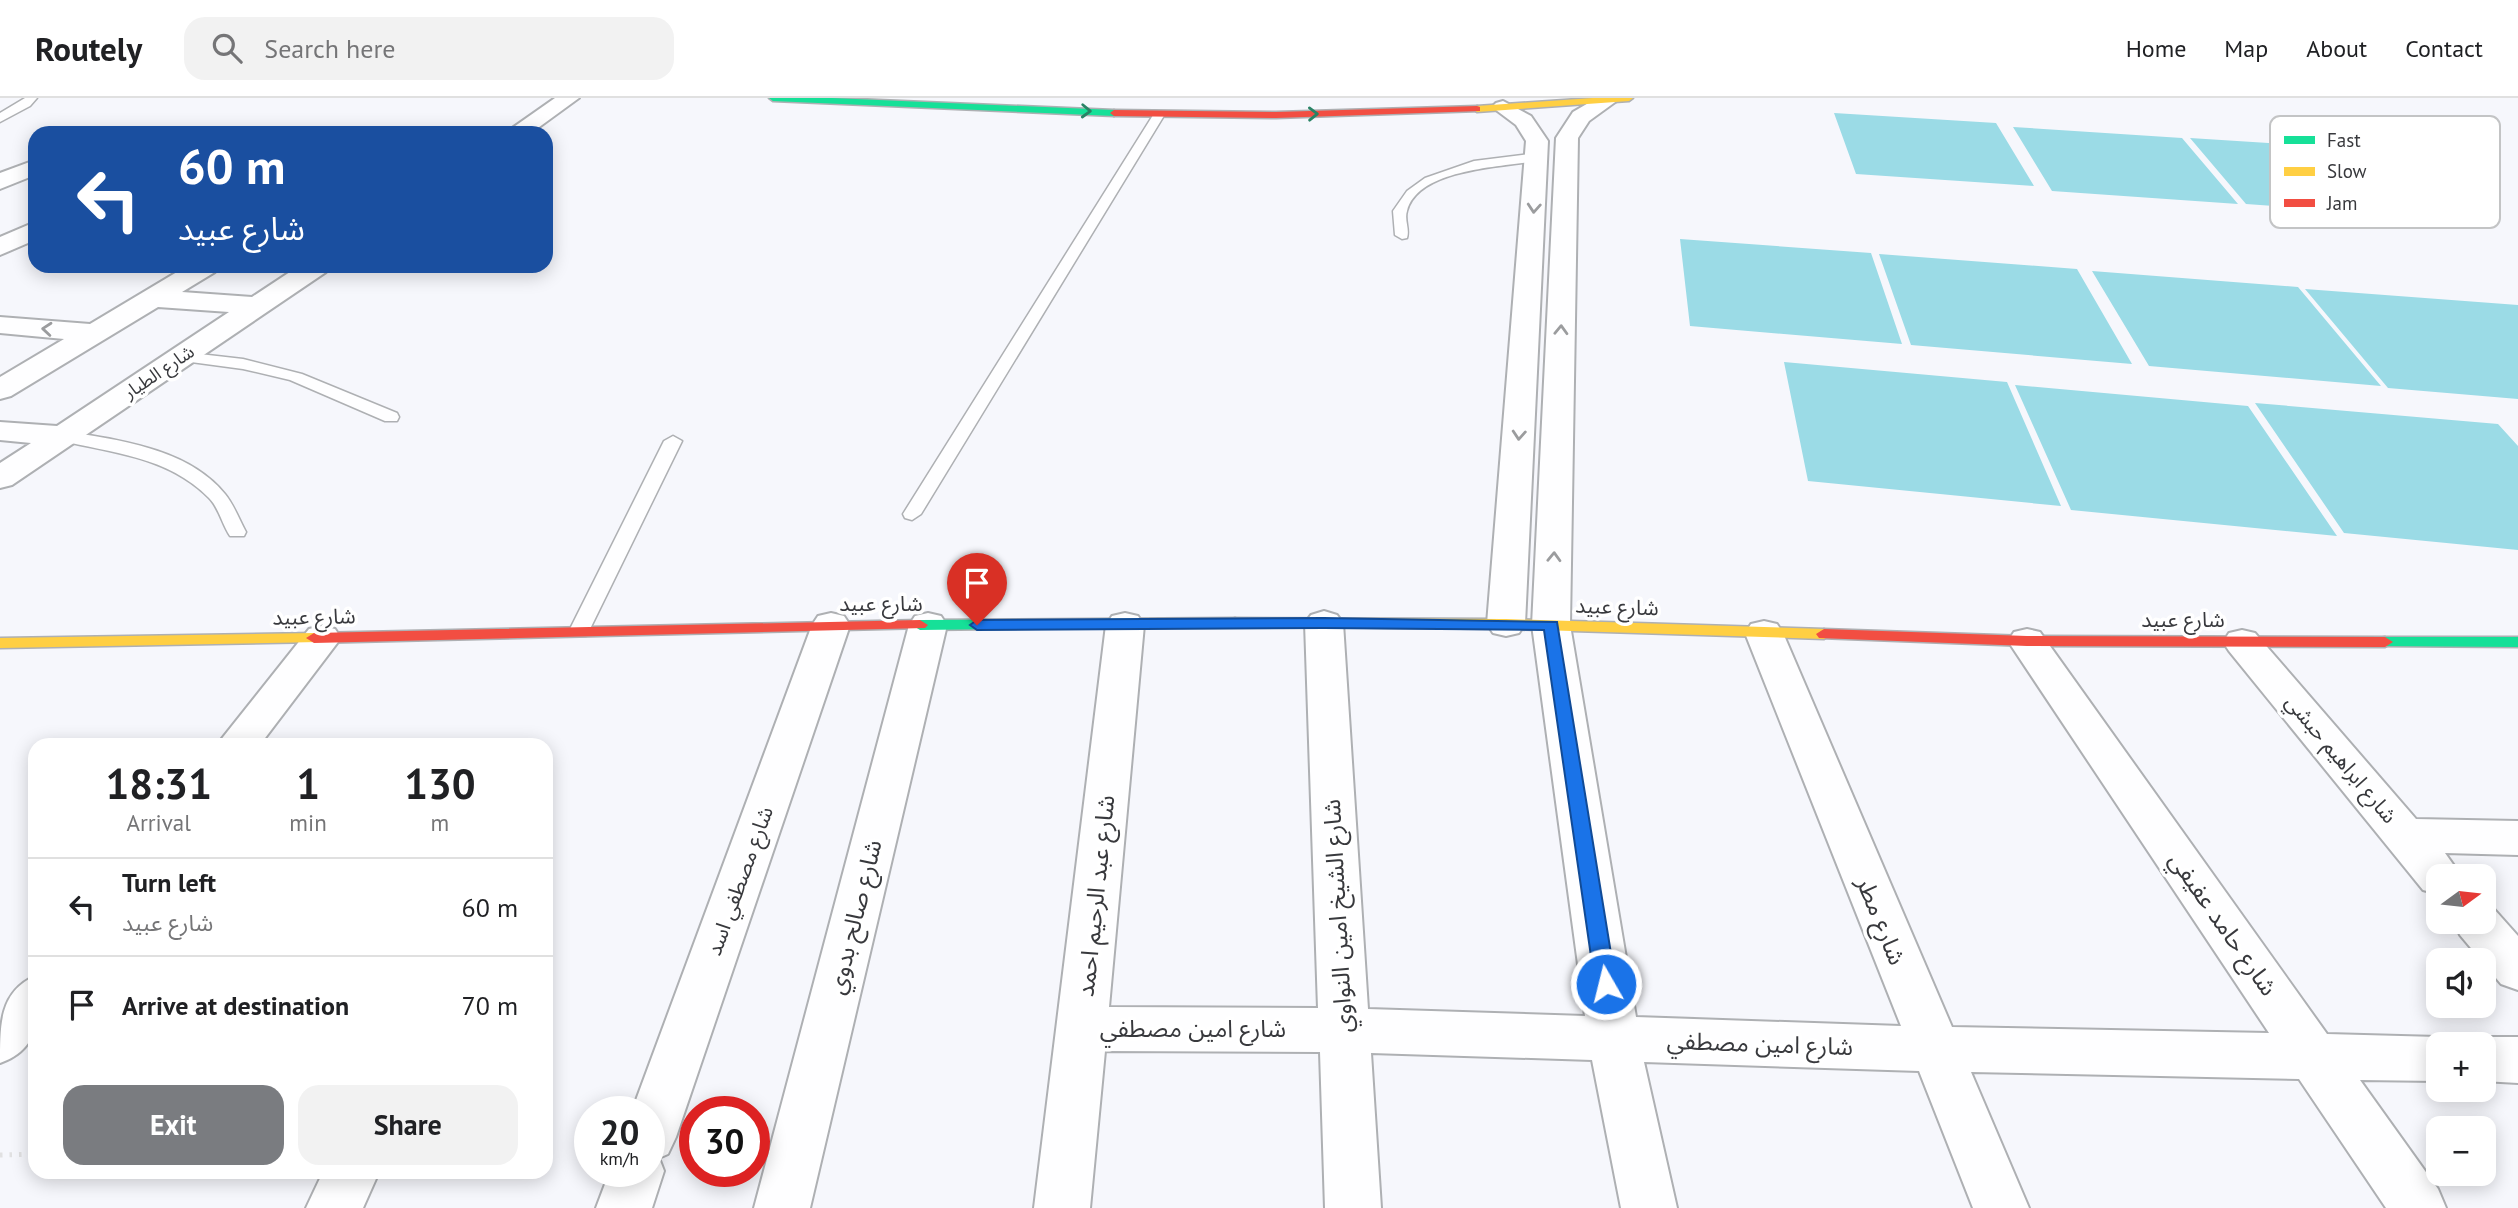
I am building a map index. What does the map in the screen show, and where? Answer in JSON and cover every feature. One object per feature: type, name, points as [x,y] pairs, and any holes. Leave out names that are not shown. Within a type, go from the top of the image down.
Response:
[{"type":"main road","points":[[773,98],[1159,114],[1333,114],[1619,99]]},
{"type":"main road","name":"شارع عبيد","points":[[0,643],[831,625],[1324,623],[1551,625],[2027,641],[2518,642]]},
{"type":"street","points":[[527,126],[569,98]]},
{"type":"street","points":[[1619,99],[1581,117],[1567,138],[1551,625],[1614,1040],[1649,1208]]},
{"type":"street","points":[[1503,107],[1521,117],[1532,128],[1538,141],[1506,624]]},
{"type":"street","points":[[0,181],[28,170]]},
{"type":"street","points":[[3,246],[28,234]]},
{"type":"street","points":[[3,246],[28,246]]},
{"type":"street","points":[[0,390],[194,273]]},
{"type":"street","name":"شارع الطيار","points":[[0,478],[306,273]]},
{"type":"street","points":[[152,298],[257,306]]},
{"type":"street","points":[[0,324],[94,333]]},
{"type":"street","points":[[0,355],[51,359]]},
{"type":"street","points":[[0,431],[64,436]]},
{"type":"street","name":"شارع الشيخ امين النواوي","points":[[1324,623],[1353,1208]]},
{"type":"street","name":"شارع مصطفي اسد","points":[[664,1096],[831,625]]},
{"type":"street","name":"شارع صالح بدوي","points":[[782,1208],[928,625]]},
{"type":"street","name":"شارع عبد الرحيم احمد","points":[[1062,1208],[1125,625]]},
{"type":"street","name":"شارع مطر","points":[[1764,633],[1933,1049],[2001,1208]]},
{"type":"street","points":[[242,738],[322,638]]},
{"type":"street","name":"شارع حامد عفيفي","points":[[2027,641],[2316,1056],[2418,1208]]},
{"type":"street","name":"شارع ابراهيم حبشي","points":[[2242,642],[2428,864]]},
{"type":"street","points":[[2404,835],[2518,838]]},
{"type":"street","points":[[2487,934],[2518,970]]},
{"type":"street","points":[[0,1041],[28,1006]]},
{"type":"street","name":"شارع امين مصطفي","points":[[1082,1029],[1344,1030],[1933,1049],[2426,1059]]},
{"type":"street","points":[[2496,1059],[2518,1060]]},
{"type":"street","points":[[334,1208],[348,1179]]},
{"type":"street","points":[[624,1208],[631,1187]]},
{"type":"lane","points":[[0,118],[26,104],[31,98]]},
{"type":"lane","points":[[912,514],[1159,114]]},
{"type":"lane","points":[[1402,235],[1400,211],[1416,190],[1446,173],[1477,164],[1537,158]]},
{"type":"lane","points":[[182,356],[243,364],[296,377],[391,417]]},
{"type":"lane","points":[[64,436],[127,447],[179,466],[216,495],[237,532]]},
{"type":"lane","points":[[579,631],[673,442]]},
{"type":"path","points":[[0,1155],[28,1154]]},
{"type":"water","points":[[1834,113],[1996,123],[2034,186],[1856,174]]},
{"type":"water","points":[[2013,127],[2182,138],[2238,204],[2052,191]]},
{"type":"water","points":[[2190,138],[2270,143],[2270,206],[2246,204]]},
{"type":"water","points":[[1680,239],[1871,253],[1902,344],[1690,326]]},
{"type":"water","points":[[1879,254],[2077,269],[2132,364],[1911,345]]},
{"type":"water","points":[[2092,271],[2298,287],[2381,386],[2149,366]]},
{"type":"water","points":[[2305,289],[2518,305],[2518,399],[2388,388]]},
{"type":"water","points":[[1784,362],[2007,382],[2061,506],[1808,481]]},
{"type":"water","points":[[2015,385],[2248,406],[2337,536],[2071,510]]},
{"type":"water","points":[[2255,403],[2498,424],[2518,446],[2518,550],[2344,533]]},
{"type":"traffic: fast","points":[[773,98],[1114,113]]},
{"type":"traffic: fast","points":[[920,625],[1235,623]]},
{"type":"traffic: fast","points":[[2385,642],[2518,642]]},
{"type":"traffic: slow","points":[[1477,109],[1629,98]]},
{"type":"traffic: slow","points":[[1235,623],[1506,624],[1824,634]]},
{"type":"traffic: slow","points":[[0,643],[314,638]]},
{"type":"traffic: jam","points":[[1114,113],[1276,115],[1477,109]]},
{"type":"traffic: jam","points":[[314,638],[920,625]]},
{"type":"traffic: jam","points":[[1824,634],[2027,641],[2385,642]]},
{"type":"route","points":[[977,625],[1551,625],[1606,984]]}]
